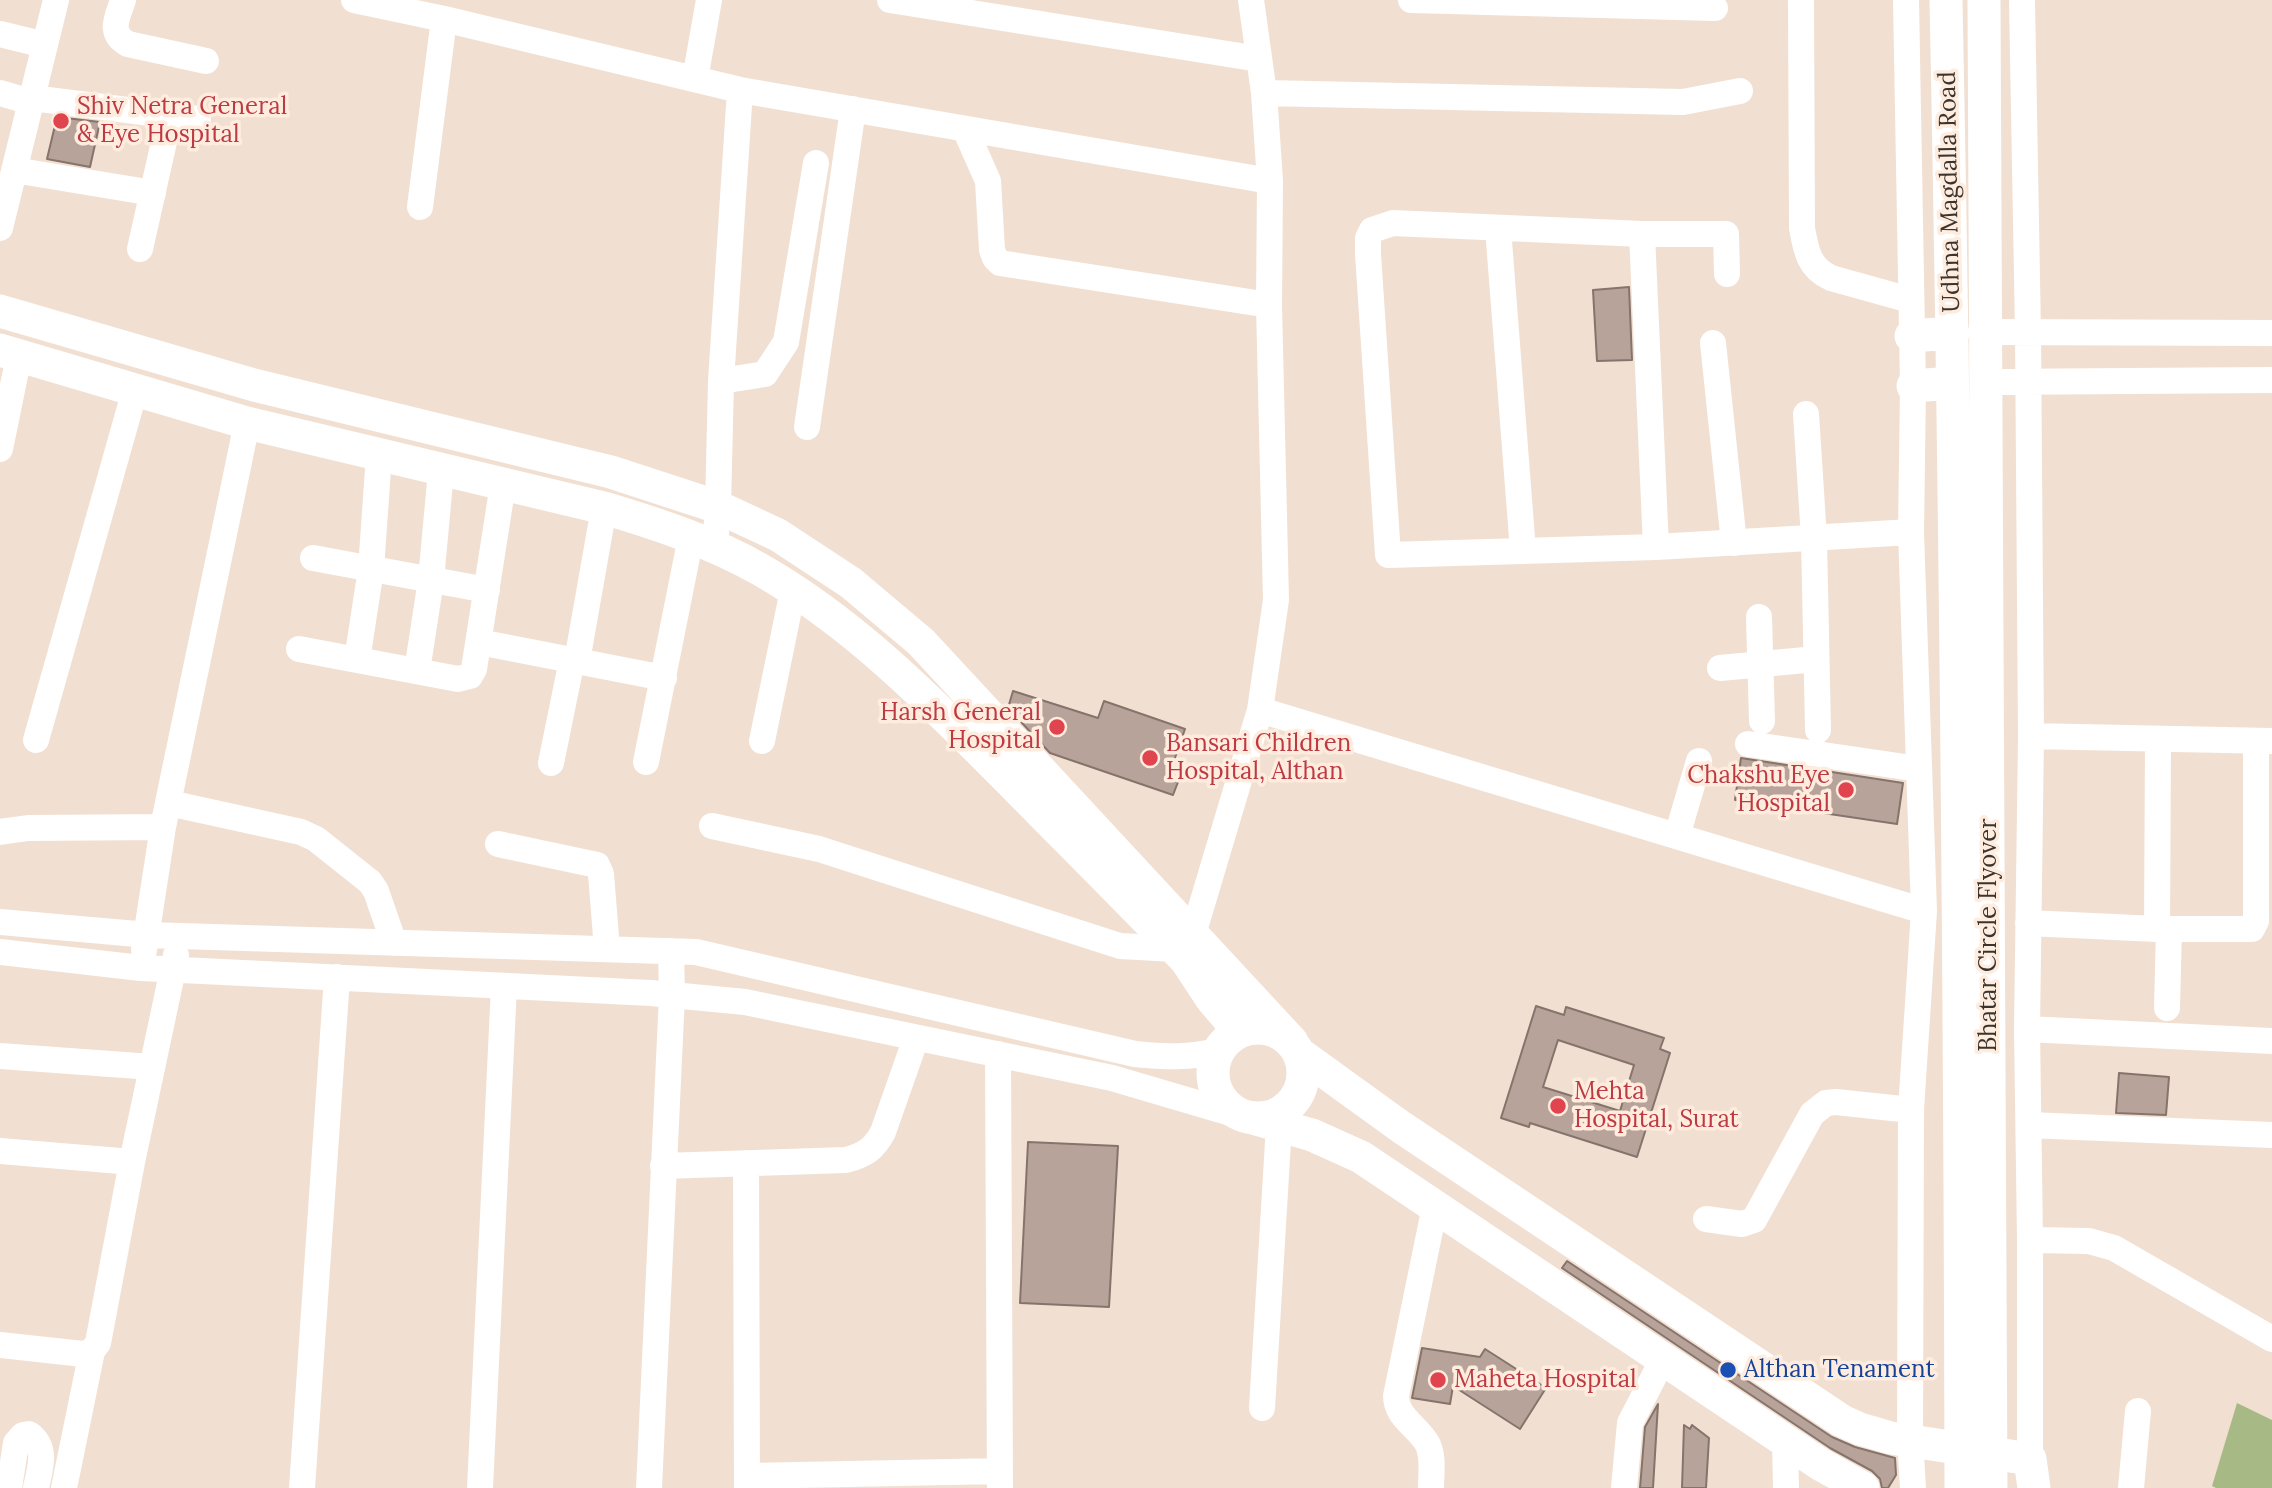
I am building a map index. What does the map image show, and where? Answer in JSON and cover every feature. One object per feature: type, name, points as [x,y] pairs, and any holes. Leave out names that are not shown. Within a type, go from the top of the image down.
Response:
[{"type":"main road","name":"Udhna Magdalla Road","points":[[1946,0],[1952,383]]},
{"type":"main road","name":"Udhna Magdalla Road","points":[[1984,0],[1986,382]]},
{"type":"main road","points":[[0,311],[254,385],[611,472],[718,507],[778,535],[851,583],[921,642],[1185,947],[1228,1041]]},
{"type":"main road","points":[[1911,336],[1953,333]]},
{"type":"main road","points":[[9,353],[247,423],[604,508],[703,542],[761,570],[842,625],[898,671],[1185,947],[1296,1048],[1401,1127],[1842,1421],[1875,1434],[1910,1439],[2032,1474]]},
{"type":"main road","name":"Bhatar Circle Flyover","points":[[1961,1488],[1986,382]]},
{"type":"main road","points":[[1913,386],[1952,383]]},
{"type":"main road","name":"Bhatar Circle Flyover","points":[[1952,383],[1974,887],[1991,1488]]},
{"type":"main road","points":[[1259,1120],[1286,1109],[1296,1098],[1302,1083],[1303,1069],[1296,1048],[1280,1033],[1267,1028],[1252,1027],[1228,1041],[1213,1065],[1213,1080],[1218,1096],[1228,1108],[1259,1120],[1312,1135],[1361,1157],[1784,1441],[1863,1488]]},
{"type":"street","points":[[0,228],[56,0]]},
{"type":"street","points":[[123,0],[114,32],[119,39],[128,44],[206,61]]},
{"type":"street","points":[[354,0],[383,4],[740,90],[1270,181]]},
{"type":"street","points":[[695,79],[709,0]]},
{"type":"street","points":[[890,0],[1259,59]]},
{"type":"street","points":[[712,826],[819,849],[1120,946],[1185,947],[1261,710],[1276,600],[1269,305],[1270,181],[1264,93],[1251,0]]},
{"type":"street","points":[[1411,0],[1668,3],[1714,8]]},
{"type":"street","points":[[1801,0],[1802,228],[1810,262],[1820,273],[1831,278],[1910,300]]},
{"type":"street","points":[[1906,0],[1913,386],[1911,532],[1924,911],[1910,1110],[1910,1439],[1913,1488]]},
{"type":"street","points":[[2022,0],[2031,736],[2027,1029],[2032,1474]]},
{"type":"street","points":[[420,207],[444,19]]},
{"type":"street","points":[[0,34],[45,45]]},
{"type":"street","points":[[646,762],[664,678],[703,542],[718,507],[721,381],[740,90]]},
{"type":"street","points":[[1264,93],[1683,102],[1740,91]]},
{"type":"street","points":[[0,93],[31,100],[198,118]]},
{"type":"street","points":[[807,427],[853,109]]},
{"type":"street","points":[[140,249],[170,115]]},
{"type":"street","points":[[965,129],[988,181],[992,250],[1000,263],[1269,305]]},
{"type":"street","points":[[721,381],[765,374],[786,342],[816,163]]},
{"type":"street","points":[[14,170],[153,193]]},
{"type":"street","points":[[1727,274],[1726,234],[1642,234],[1393,223],[1372,230],[1368,238],[1388,555],[1656,547],[1911,532]]},
{"type":"street","points":[[1498,228],[1523,551]]},
{"type":"street","points":[[1642,234],[1656,547]]},
{"type":"street","points":[[1987,332],[2272,333]]},
{"type":"street","points":[[1713,343],[1734,543]]},
{"type":"street","points":[[0,449],[9,353]]},
{"type":"street","points":[[1986,382],[2272,380]]},
{"type":"street","points":[[36,740],[135,390]]},
{"type":"street","points":[[1806,414],[1814,538],[1818,730]]},
{"type":"street","points":[[141,968],[166,815],[247,423]]},
{"type":"street","points":[[356,660],[371,569],[379,455]]},
{"type":"street","points":[[417,671],[431,580],[441,471]]},
{"type":"street","points":[[299,649],[464,679],[470,676],[479,642],[503,484]]},
{"type":"street","points":[[551,763],[575,661],[604,508]]},
{"type":"street","points":[[313,558],[486,590]]},
{"type":"street","points":[[762,741],[793,590]]},
{"type":"street","points":[[1759,617],[1762,721]]},
{"type":"street","points":[[479,642],[664,678]]},
{"type":"street","points":[[1720,668],[1816,659]]},
{"type":"street","points":[[1261,710],[1924,911]]},
{"type":"street","points":[[2028,923],[2163,929],[2248,930],[2255,926],[2264,741],[2031,736]]},
{"type":"street","points":[[2158,740],[2167,1008]]},
{"type":"street","points":[[1748,744],[1919,769]]},
{"type":"street","points":[[1678,836],[1699,761]]},
{"type":"street","points":[[0,832],[166,815],[285,827],[316,839],[370,882],[376,891],[394,943]]},
{"type":"street","points":[[498,844],[597,865],[601,874],[607,949]]},
{"type":"street","points":[[0,922],[148,935],[696,952],[1135,1054],[1167,1058],[1195,1057],[1228,1041]]},
{"type":"street","points":[[64,1488],[92,1351],[98,1343],[132,1162],[180,936]]},
{"type":"street","points":[[649,1488],[672,995],[671,951]]},
{"type":"street","points":[[0,952],[141,968],[672,995],[745,1003],[1112,1078],[1259,1120],[1262,1408]]},
{"type":"street","points":[[302,1488],[337,978]]},
{"type":"street","points":[[480,1488],[504,986]]},
{"type":"street","points":[[2027,1029],[2272,1041]]},
{"type":"street","points":[[663,1166],[846,1160],[863,1156],[876,1145],[883,1132],[916,1038]]},
{"type":"street","points":[[746,1163],[747,1482],[1000,1479],[998,1054]]},
{"type":"street","points":[[0,1056],[152,1067]]},
{"type":"street","points":[[1706,1219],[1742,1224],[1754,1220],[1812,1114],[1819,1107],[1836,1102],[1910,1110]]},
{"type":"street","points":[[2029,1125],[2272,1135]]},
{"type":"street","points":[[0,1151],[132,1162]]},
{"type":"street","points":[[1431,1488],[1430,1450],[1422,1436],[1399,1410],[1396,1396],[1435,1206]]},
{"type":"street","points":[[2031,1240],[2089,1241],[2114,1248],[2272,1339]]},
{"type":"street","points":[[0,1345],[83,1354],[92,1351]]},
{"type":"street","points":[[1624,1488],[1630,1423],[1663,1359]]},
{"type":"street","points":[[2131,1488],[2138,1411]]},
{"type":"street","points":[[9,1488],[16,1443],[23,1434],[29,1434],[40,1446],[42,1458],[36,1488]]},
{"type":"street","points":[[1784,1441],[1786,1488]]},
{"type":"green space","points":[[2237,1403],[2272,1420],[2272,1488],[2212,1486]]},
{"type":"building","points":[[57,117],[100,122],[90,167],[47,159]]},
{"type":"building","points":[[1629,287],[1632,360],[1597,361],[1593,290]]},
{"type":"building","points":[[1013,691],[1098,718],[1104,701],[1185,729],[1168,778],[1178,782],[1173,795],[1050,753],[1008,708]]},
{"type":"building","points":[[1741,758],[1903,783],[1897,824],[1735,800]]},
{"type":"building","points":[[1536,1006],[1564,1015],[1566,1007],[1664,1038],[1660,1049],[1670,1053],[1637,1157],[1530,1123],[1529,1127],[1501,1118]],"holes":[[[1558,1040],[1634,1065],[1620,1111],[1543,1087]]]},
{"type":"building","points":[[2119,1073],[2169,1077],[2166,1115],[2116,1113]]},
{"type":"building","points":[[1028,1142],[1118,1146],[1109,1307],[1020,1303]]},
{"type":"building","points":[[1567,1261],[1832,1437],[1855,1447],[1895,1458],[1896,1475],[1888,1488],[1882,1488],[1880,1479],[1872,1471],[1830,1448],[1562,1268]]},
{"type":"building","points":[[1422,1348],[1480,1357],[1485,1349],[1546,1388],[1520,1429],[1453,1386],[1450,1404],[1412,1398]]},
{"type":"building","points":[[1658,1404],[1653,1488],[1640,1488],[1645,1427]]},
{"type":"building","points":[[1684,1425],[1690,1429],[1692,1425],[1709,1438],[1706,1488],[1682,1488]]},
{"type":"place","name":"Shiv Netra General & Eye Hospital","points":[[61,121]]},
{"type":"place","name":"Harsh General Hospital","points":[[1057,727]]},
{"type":"place","name":"Bansari Children Hospital, Althan","points":[[1150,758]]},
{"type":"place","name":"Chakshu Eye Hospital","points":[[1846,790]]},
{"type":"place","name":"Mehta Hospital, Surat","points":[[1558,1106]]},
{"type":"place","name":"Althan Tenament","points":[[1728,1370]]},
{"type":"place","name":"Maheta Hospital","points":[[1438,1380]]}]
